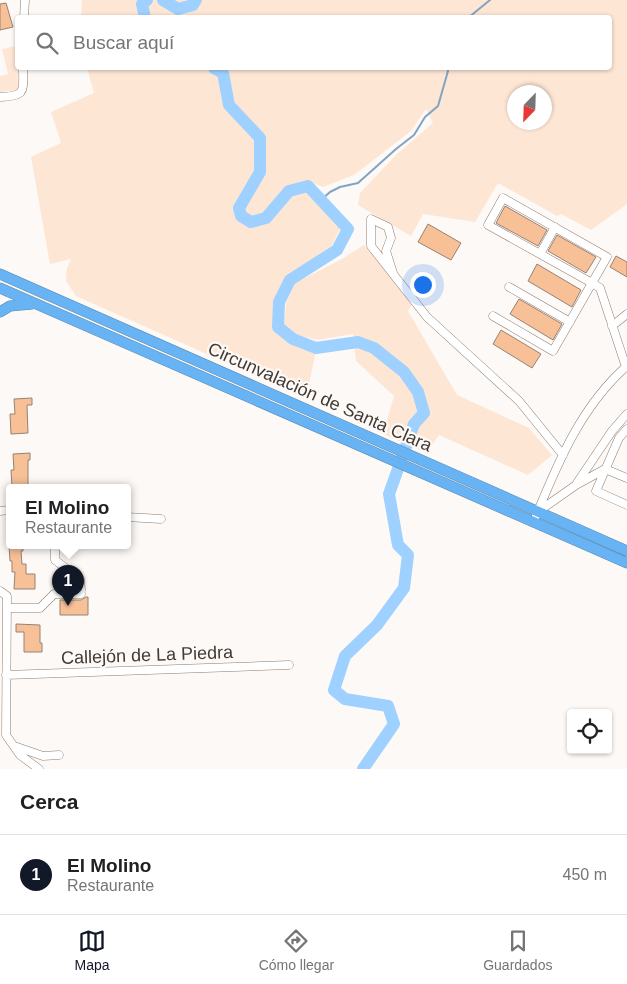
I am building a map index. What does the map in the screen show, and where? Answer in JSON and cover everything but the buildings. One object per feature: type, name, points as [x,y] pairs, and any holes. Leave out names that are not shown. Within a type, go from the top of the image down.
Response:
[{"type":"highway","name":"Circunvalación de Santa Clara","points":[[0,274],[425,461],[627,564]]},
{"type":"highway","name":"Circunvalación de Santa Clara","points":[[0,288],[420,472],[627,551]]},
{"type":"highway","points":[[0,312],[10,306],[33,304]]},
{"type":"street","points":[[24,15],[25,0]]},
{"type":"street","points":[[0,97],[20,94],[23,89],[23,70]]},
{"type":"street","points":[[492,316],[553,351],[592,283],[606,256],[503,198],[488,225],[592,283],[600,288],[627,367],[613,378],[592,403],[563,455],[535,517]]},
{"type":"street","points":[[393,273],[386,252],[391,238],[388,227],[371,219],[371,246],[427,317],[519,401],[563,455]]},
{"type":"street","points":[[540,254],[555,227]]},
{"type":"street","points":[[509,287],[570,322]]},
{"type":"street","points":[[612,326],[627,314]]},
{"type":"street","points":[[576,485],[612,431],[627,414]]},
{"type":"street","points":[[627,429],[619,438],[596,492],[627,505]]},
{"type":"street","points":[[535,517],[576,485],[605,469]]},
{"type":"street","points":[[605,469],[627,478]]},
{"type":"street","points":[[131,517],[161,519]]},
{"type":"street","points":[[7,608],[40,608],[54,594],[81,592],[80,579],[55,560],[55,549]]},
{"type":"street","points":[[0,591],[7,596],[6,735],[20,755],[39,769]]},
{"type":"street","name":"Callejón de La Piedra","points":[[6,674],[289,665]]},
{"type":"street","points":[[14,746],[43,756],[59,755]]},
{"type":"shaded area","points":[[82,0],[627,0],[627,204],[591,230],[561,214],[557,216],[498,183],[475,222],[423,214],[411,236],[358,205],[360,193],[397,154],[433,123],[426,109],[411,131],[354,175],[323,187],[308,181],[281,191],[264,214],[235,220],[249,227],[267,222],[292,195],[307,191],[341,227],[331,247],[287,276],[276,299],[273,327],[292,344],[316,351],[306,398],[76,296],[66,281],[67,268],[71,259],[50,264],[31,157],[61,143],[51,112],[94,93],[88,70],[612,70],[612,15],[81,15]]},
{"type":"shaded area","points":[[15,46],[15,70],[18,70],[18,90],[0,92],[0,76],[8,74],[2,49]]},
{"type":"shaded area","points":[[364,245],[412,304],[408,311],[457,395],[529,428],[552,455],[528,475],[439,435],[426,453],[383,434],[394,396],[356,361],[353,334],[318,340],[297,335],[284,325],[286,302],[295,283],[342,259]]},
{"type":"waterway","points":[[144,15],[142,4],[147,0]]},
{"type":"waterway","points":[[163,0],[178,9],[193,5],[196,0]]},
{"type":"waterway","points":[[472,15],[490,0]]},
{"type":"waterway","points":[[218,70],[223,73],[229,105],[260,138],[260,172],[239,208],[241,216],[251,222],[266,218],[289,191],[308,186],[348,229],[337,250],[290,280],[279,302],[278,327],[293,339],[316,348],[358,342],[374,348],[404,372],[418,392],[424,413],[414,424],[389,494],[398,545],[408,555],[404,588],[377,625],[345,656],[334,690],[345,699],[388,706],[394,724],[363,769]]},
{"type":"waterway","points":[[321,200],[330,192],[340,187],[358,183],[414,135],[425,117],[438,106],[448,70]]},
{"type":"place","name":"El Molino","points":[[68,606]]}]
